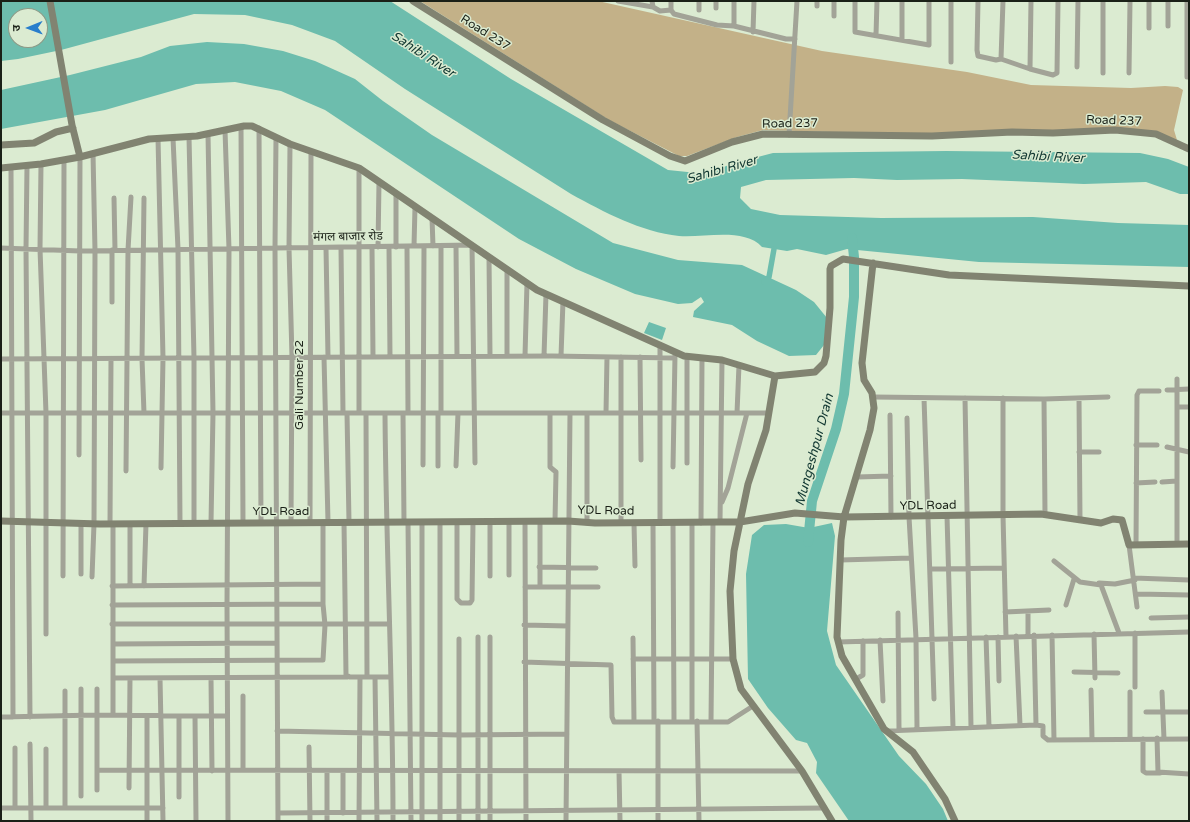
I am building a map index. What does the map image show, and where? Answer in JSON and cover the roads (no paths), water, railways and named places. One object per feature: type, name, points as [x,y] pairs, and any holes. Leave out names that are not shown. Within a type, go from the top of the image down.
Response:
[{"type":"street","points":[[50,1],[72,126],[80,157],[79,455]]},
{"type":"street","name":"Road 237","points":[[413,1],[603,120],[670,156],[685,161],[732,142],[763,134],[932,136],[1012,132],[1053,133],[1115,130],[1156,134],[1189,149]]},
{"type":"street","points":[[618,1],[653,7],[660,11],[671,10]]},
{"type":"street","points":[[652,1],[653,7]]},
{"type":"street","points":[[671,1],[671,10],[674,14],[699,21],[734,26],[786,39],[795,39]]},
{"type":"street","points":[[699,1],[699,10]]},
{"type":"street","points":[[716,1],[716,8]]},
{"type":"street","points":[[734,1],[734,26]]},
{"type":"street","points":[[754,1],[754,32]]},
{"type":"street","points":[[789,134],[797,1]]},
{"type":"street","points":[[834,1],[834,16]]},
{"type":"street","points":[[855,1],[855,32],[929,45],[929,1]]},
{"type":"street","points":[[876,35],[877,1]]},
{"type":"street","points":[[902,1],[902,40]]},
{"type":"street","points":[[951,1],[951,62]]},
{"type":"street","points":[[978,1],[976,50],[978,56],[996,60],[1001,59],[1030,70],[1053,75],[1057,73],[1058,1]]},
{"type":"street","points":[[1001,59],[1002,1]]},
{"type":"street","points":[[1030,70],[1031,1]]},
{"type":"street","points":[[1077,67],[1078,1]]},
{"type":"street","points":[[1103,73],[1104,1]]},
{"type":"street","points":[[1129,73],[1130,1]]},
{"type":"street","points":[[1149,1],[1149,28]]},
{"type":"street","points":[[1168,1],[1168,26]]},
{"type":"street","points":[[1187,1],[1188,52],[1186,77],[1189,77]]},
{"type":"street","points":[[1,145],[34,143],[72,126]]},
{"type":"street","points":[[241,126],[243,523]]},
{"type":"street","points":[[1,168],[27,166],[80,157],[133,142],[158,138],[208,134],[241,126],[260,128],[290,144],[359,168],[527,283],[546,294],[660,345],[675,355]]},
{"type":"street","points":[[260,128],[262,413],[261,523]]},
{"type":"street","points":[[225,130],[228,249],[228,821]]},
{"type":"street","points":[[208,134],[212,358],[211,523]]},
{"type":"street","points":[[189,136],[193,249],[194,523]]},
{"type":"street","points":[[276,137],[276,678],[278,821]]},
{"type":"street","points":[[158,138],[163,358],[161,468]]},
{"type":"street","points":[[173,138],[178,249],[180,523]]},
{"type":"street","points":[[290,144],[289,248],[292,357],[291,522]]},
{"type":"street","name":"Gali Number 22","points":[[310,522],[311,152]]},
{"type":"street","points":[[92,576],[94,524],[95,251],[93,153]]},
{"type":"street","points":[[63,576],[64,523],[62,413],[64,160]]},
{"type":"street","points":[[41,164],[40,249],[46,413],[46,634]]},
{"type":"street","points":[[27,166],[26,249],[29,413],[30,717]]},
{"type":"street","points":[[11,167],[13,717]]},
{"type":"street","points":[[359,168],[359,413]]},
{"type":"street","points":[[374,357],[375,247],[379,182]]},
{"type":"street","points":[[396,194],[396,247]]},
{"type":"street","points":[[126,471],[128,250],[131,197]]},
{"type":"street","points":[[112,302],[114,198]]},
{"type":"street","points":[[144,198],[142,358],[144,413]]},
{"type":"street","points":[[414,246],[416,207]]},
{"type":"street","points":[[432,218],[432,246]]},
{"type":"street","points":[[472,245],[475,463]]},
{"type":"street","name":"मंगल बाजार रोड","points":[[1,248],[95,251],[472,245]]},
{"type":"street","points":[[407,246],[406,522],[411,821]]},
{"type":"street","points":[[422,465],[424,246]]},
{"type":"street","points":[[438,466],[441,356],[441,246]]},
{"type":"street","points":[[456,246],[457,356]]},
{"type":"street","points":[[389,247],[390,357]]},
{"type":"street","points":[[113,661],[323,660],[325,625],[323,584],[326,522],[326,248]]},
{"type":"street","points":[[341,248],[345,413],[345,672],[348,677]]},
{"type":"street","points":[[489,257],[490,356]]},
{"type":"street","points":[[1,359],[441,356],[660,358],[675,355],[722,360],[775,376],[815,372],[824,363],[830,308],[830,269],[831,266],[843,259],[948,275],[1189,286]]},
{"type":"street","points":[[873,263],[862,363],[864,382],[873,397],[874,408],[870,430],[844,517],[840,560],[838,642],[842,656],[885,731],[913,752],[945,799],[955,821]]},
{"type":"street","points":[[507,269],[507,356]]},
{"type":"street","points":[[525,356],[527,283]]},
{"type":"street","points":[[544,356],[546,294]]},
{"type":"street","points":[[561,356],[563,301]]},
{"type":"street","points":[[658,821],[658,771],[654,660],[660,345]]},
{"type":"street","points":[[673,467],[675,355]]},
{"type":"street","points":[[687,462],[688,356]]},
{"type":"street","points":[[606,413],[607,357]]},
{"type":"street","points":[[621,357],[621,523]]},
{"type":"street","points":[[640,357],[641,460]]},
{"type":"street","points":[[701,522],[702,358]]},
{"type":"street","points":[[111,359],[113,715]]},
{"type":"street","points":[[711,722],[711,660],[716,522],[720,504],[722,360]]},
{"type":"street","points":[[737,413],[738,365]]},
{"type":"street","points":[[775,376],[769,413],[748,484],[734,551],[730,585],[734,659],[739,685],[802,771],[832,821]]},
{"type":"street","points":[[1176,544],[1177,379]]},
{"type":"street","points":[[1167,390],[1189,389]]},
{"type":"street","points":[[1137,607],[1133,545],[1136,483],[1137,392],[1159,391]]},
{"type":"street","points":[[873,397],[1044,399],[1108,397]]},
{"type":"street","points":[[924,398],[934,699]]},
{"type":"street","points":[[964,398],[971,727]]},
{"type":"street","points":[[1003,398],[1003,515],[1006,637]]},
{"type":"street","points":[[1079,398],[1080,520]]},
{"type":"street","points":[[1044,399],[1045,514]]},
{"type":"street","points":[[1177,407],[1189,407]]},
{"type":"street","points":[[1,413],[769,413]]},
{"type":"street","points":[[366,413],[367,677]]},
{"type":"street","points":[[385,413],[386,522],[393,733],[393,821]]},
{"type":"street","points":[[456,466],[458,413]]},
{"type":"street","points":[[550,413],[550,467],[556,472],[555,521]]},
{"type":"street","points":[[566,821],[570,413]]},
{"type":"street","points":[[587,413],[587,523]]},
{"type":"street","points":[[720,504],[728,488],[747,413]]},
{"type":"street","points":[[890,415],[892,517]]},
{"type":"street","points":[[907,418],[909,517],[916,638],[917,728]]},
{"type":"street","points":[[1136,445],[1157,445]]},
{"type":"street","points":[[1168,447],[1189,452]]},
{"type":"street","points":[[1079,452],[1099,452]]},
{"type":"street","points":[[857,477],[891,476]]},
{"type":"street","points":[[1136,483],[1155,482]]},
{"type":"street","points":[[1162,482],[1177,482]]},
{"type":"street","name":"YDL Road","points":[[1,521],[81,524],[509,521],[692,523],[740,522],[800,514],[844,517],[928,517],[1045,514],[1101,523],[1113,519],[1122,520],[1133,545]]},
{"type":"street","points":[[947,516],[953,727]]},
{"type":"street","points":[[509,521],[510,575]]},
{"type":"street","points":[[525,521],[524,662],[526,821]]},
{"type":"street","points":[[540,521],[540,587]]},
{"type":"street","points":[[422,522],[422,821]]},
{"type":"street","points":[[440,522],[440,821]]},
{"type":"street","points":[[457,522],[457,599],[461,603],[470,603],[472,600],[473,522]]},
{"type":"street","points":[[490,522],[490,576]]},
{"type":"street","points":[[634,523],[635,566]]},
{"type":"street","points":[[673,523],[674,722]]},
{"type":"street","points":[[692,523],[691,660],[698,771],[699,821]]},
{"type":"street","points":[[81,524],[81,574]]},
{"type":"street","points":[[130,524],[130,586]]},
{"type":"street","points":[[144,586],[146,524]]},
{"type":"street","points":[[1133,545],[1189,544]]},
{"type":"street","points":[[840,560],[911,558]]},
{"type":"street","points":[[1054,561],[1080,582],[1115,584],[1134,579],[1189,580]]},
{"type":"street","points":[[540,567],[596,568]]},
{"type":"street","points":[[930,569],[1004,568]]},
{"type":"street","points":[[1066,604],[1074,578]]},
{"type":"street","points":[[1099,583],[1119,634]]},
{"type":"street","points":[[112,586],[276,586],[323,584]]},
{"type":"street","points":[[525,587],[598,587]]},
{"type":"street","points":[[1137,594],[1189,595]]},
{"type":"street","points":[[112,605],[227,605],[276,603],[323,604]]},
{"type":"street","points":[[1005,612],[1049,610]]},
{"type":"street","points":[[1028,611],[1028,636]]},
{"type":"street","points":[[898,613],[899,729]]},
{"type":"street","points":[[1151,618],[1189,616]]},
{"type":"street","points":[[112,624],[389,624]]},
{"type":"street","points":[[524,625],[568,626]]},
{"type":"street","points":[[838,642],[916,638],[986,638],[1034,635],[1189,632]]},
{"type":"street","points":[[1135,633],[1135,687]]},
{"type":"street","points":[[1094,634],[1095,675]]},
{"type":"street","points":[[1034,635],[1036,725]]},
{"type":"street","points":[[1052,635],[1054,740]]},
{"type":"street","points":[[1016,636],[1020,725]]},
{"type":"street","points":[[490,637],[490,821]]},
{"type":"street","points":[[998,637],[999,681]]},
{"type":"street","points":[[478,638],[478,821]]},
{"type":"street","points":[[634,638],[634,722]]},
{"type":"street","points":[[986,638],[989,727]]},
{"type":"street","points":[[459,639],[459,821]]},
{"type":"street","points":[[880,640],[883,701]]},
{"type":"street","points":[[856,679],[863,675],[863,641]]},
{"type":"street","points":[[113,644],[276,643]]},
{"type":"street","points":[[634,660],[734,659]]},
{"type":"street","points":[[524,662],[568,664],[606,663],[610,665],[612,721],[616,722],[731,721],[753,706]]},
{"type":"street","points":[[1074,672],[1095,675],[1118,673]]},
{"type":"street","points":[[359,821],[360,677]]},
{"type":"street","points":[[375,677],[377,821]]},
{"type":"street","points":[[113,678],[390,677]]},
{"type":"street","points":[[129,788],[130,678]]},
{"type":"street","points":[[160,678],[162,716],[163,821]]},
{"type":"street","points":[[211,678],[212,771]]},
{"type":"street","points":[[81,689],[81,796]]},
{"type":"street","points":[[97,689],[97,790]]},
{"type":"street","points":[[1091,690],[1092,739]]},
{"type":"street","points":[[65,691],[65,807]]},
{"type":"street","points":[[1130,692],[1130,739]]},
{"type":"street","points":[[1162,692],[1164,739]]},
{"type":"street","points":[[243,696],[243,770]]},
{"type":"street","points":[[1146,712],[1189,712]]},
{"type":"street","points":[[1,717],[81,715],[227,716]]},
{"type":"street","points":[[147,716],[148,821]]},
{"type":"street","points":[[179,716],[179,797]]},
{"type":"street","points":[[195,716],[196,821]]},
{"type":"street","points":[[885,731],[917,728],[1036,725],[1043,726],[1045,739],[1054,740],[1157,738],[1189,739]]},
{"type":"street","points":[[277,730],[459,735],[566,734]]},
{"type":"street","points":[[1157,738],[1157,768],[1160,773]]},
{"type":"street","points":[[1143,739],[1143,771],[1146,773],[1189,774]]},
{"type":"street","points":[[30,744],[31,821]]},
{"type":"street","points":[[309,747],[310,821]]},
{"type":"street","points":[[15,748],[15,808]]},
{"type":"street","points":[[46,749],[46,807]]},
{"type":"street","points":[[98,770],[802,771]]},
{"type":"street","points":[[327,770],[327,821]]},
{"type":"street","points":[[343,771],[343,814]]},
{"type":"street","points":[[619,771],[620,821]]},
{"type":"street","points":[[1,808],[163,808]]},
{"type":"street","points":[[278,813],[359,814],[825,808]]},
{"type":"water","name":"Sahibi River","points":[[1,1],[390,1],[511,79],[668,170],[707,174],[731,164],[773,153],[946,151],[1140,153],[1168,159],[1189,167],[1189,194],[1180,194],[1146,182],[1084,184],[962,179],[897,180],[854,178],[766,180],[741,187],[740,198],[751,209],[780,215],[881,218],[1033,217],[1118,223],[1189,225],[1189,267],[979,262],[847,249],[826,255],[797,249],[787,251],[762,247],[745,237],[734,235],[679,236],[665,234],[637,226],[571,194],[405,89],[335,41],[292,25],[245,15],[194,14],[61,50],[1,61]]},
{"type":"water","points":[[207,42],[244,44],[283,51],[315,61],[355,79],[383,101],[432,135],[613,243],[678,260],[742,265],[796,290],[814,302],[827,318],[824,345],[816,355],[789,356],[757,341],[732,325],[693,317],[694,311],[704,302],[701,297],[692,303],[678,304],[635,294],[576,269],[519,239],[325,110],[281,91],[235,82],[196,84],[105,110],[1,129],[1,90],[70,75],[141,57],[170,46]]},
{"type":"water","points":[[649,322],[666,328],[662,340],[644,333]]},
{"type":"water","points":[[832,523],[835,536],[827,631],[836,665],[899,756],[926,784],[943,809],[948,821],[849,821],[816,773],[817,762],[807,743],[796,740],[768,708],[748,679],[746,574],[752,535],[764,525],[786,524],[809,528]]},
{"type":"waterway","name":"Mungeshpur Drain","points":[[808,542],[812,501],[836,429],[844,394],[854,297],[854,257],[852,238]]},
{"type":"waterway","points":[[764,282],[769,277],[774,249]]}]
